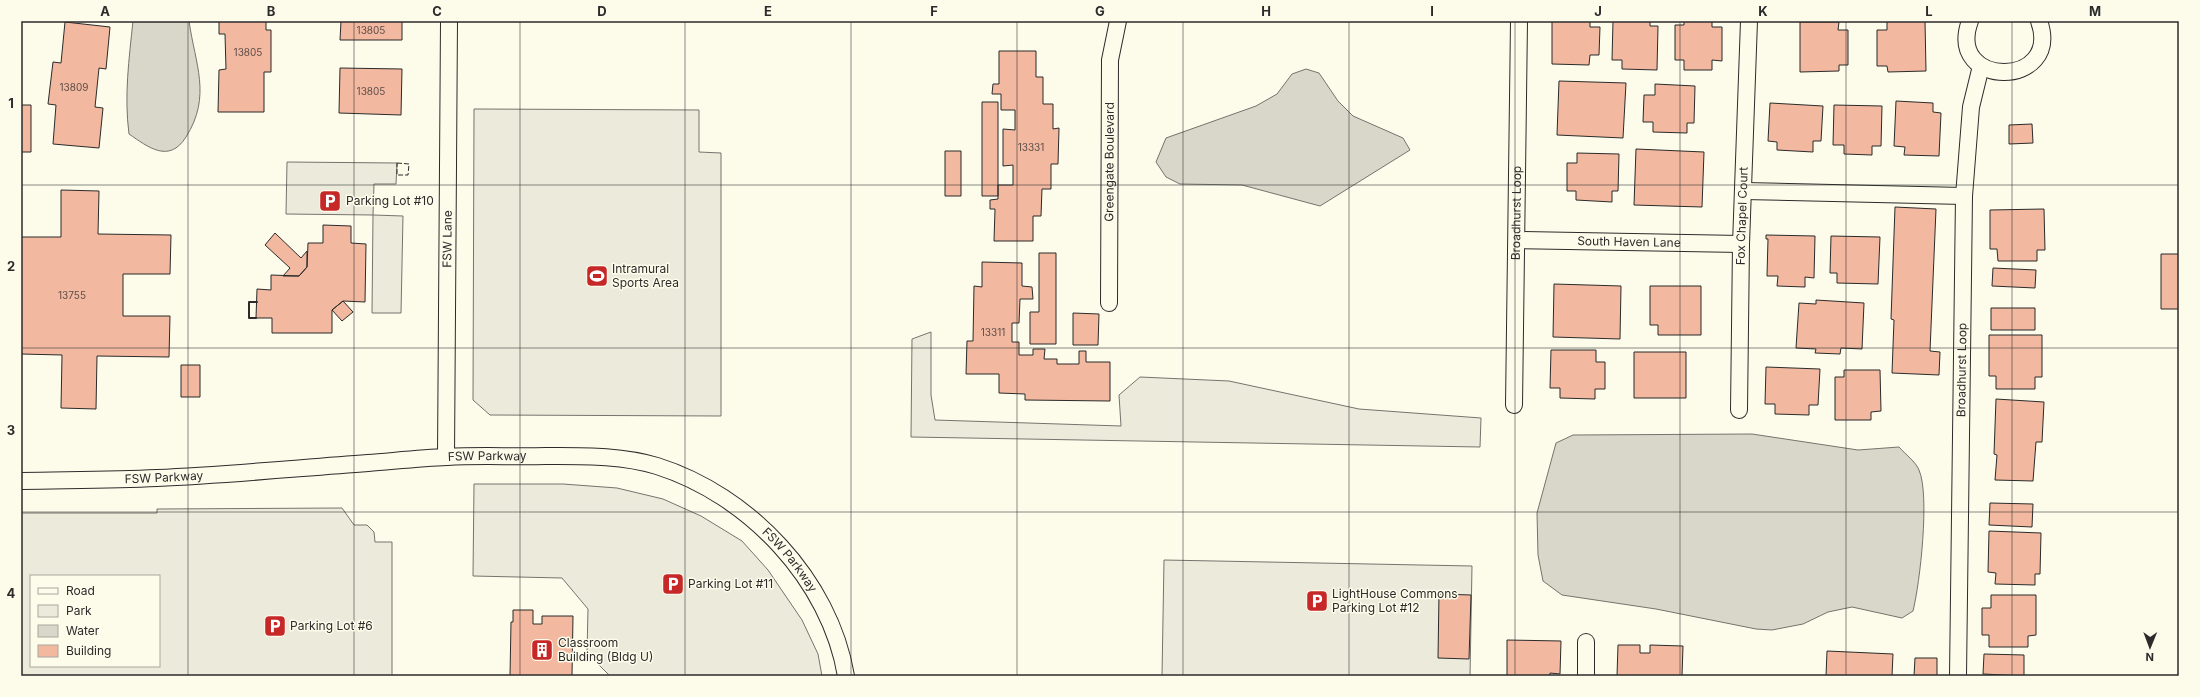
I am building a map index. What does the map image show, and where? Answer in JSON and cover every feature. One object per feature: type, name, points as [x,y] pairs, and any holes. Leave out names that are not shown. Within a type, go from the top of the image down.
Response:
[{"type":"street","name":"FSW Lane","points":[[446,457],[449,21]]},
{"type":"street","name":"Greengate Boulevard","points":[[1108,303],[1110,60],[1118,21]]},
{"type":"street","name":"Broadhurst Loop","points":[[1514,405],[1519,21]]},
{"type":"street","name":"Fox Chapel Court","points":[[1739,410],[1741,244],[1749,21]]},
{"type":"street","points":[[1970,21],[1966,30],[1967,43],[1972,56],[1981,66],[1992,72],[2005,74],[2018,71],[2029,64],[2037,54],[2042,42],[2042,30],[2039,21]]},
{"type":"street","name":"Broadhurst Loop","points":[[1958,676],[1964,196],[1971,107],[1981,66]]},
{"type":"street","points":[[1744,191],[1964,196]]},
{"type":"street","name":"South Haven Lane","points":[[1517,240],[1741,244]]},
{"type":"street","name":"FSW Parkway","points":[[21,481],[158,478],[446,457],[592,456],[657,466],[695,482],[744,513],[779,545],[810,585],[831,625],[846,676]]},
{"type":"street","points":[[1586,642],[1586,676]]},
{"type":"green space","name":"Intramural Sports Area","points":[[474,109],[699,110],[699,152],[721,153],[721,416],[490,415],[473,400]]},
{"type":"green space","points":[[931,332],[931,395],[935,420],[1121,426],[1119,395],[1140,377],[1229,381],[1359,409],[1481,418],[1480,447],[911,437],[912,339]]},
{"type":"shaded area","name":"Parking Lot #10","points":[[287,162],[397,163],[396,184],[374,184],[373,215],[286,214]]},
{"type":"shaded area","name":"Parking Lot #10","points":[[373,215],[403,216],[401,313],[372,313]]},
{"type":"shaded area","name":"Parking Lot #11","points":[[474,484],[563,484],[617,488],[663,499],[701,516],[742,541],[768,570],[802,620],[818,654],[822,676],[610,676],[587,653],[588,609],[562,578],[473,576]]},
{"type":"shaded area","name":"Parking Lot #6","points":[[342,508],[354,525],[367,525],[374,532],[375,542],[392,542],[392,676],[21,676],[21,513],[157,513],[157,509]]},
{"type":"shaded area","name":"LightHouse Commons Parking Lot #12","points":[[1164,560],[1472,566],[1470,676],[1162,676]]},
{"type":"water","points":[[133,21],[189,21],[198,66],[200,94],[194,122],[186,137],[173,150],[166,151],[151,148],[129,134],[127,92]]},
{"type":"water","points":[[1306,69],[1319,73],[1338,101],[1353,116],[1403,138],[1410,150],[1320,206],[1242,185],[1180,184],[1166,177],[1156,162],[1166,138],[1256,106],[1277,94],[1292,74]]},
{"type":"water","points":[[1752,434],[1858,450],[1899,447],[1913,461],[1918,467],[1922,482],[1924,518],[1921,561],[1913,611],[1902,618],[1852,607],[1828,612],[1803,624],[1772,630],[1756,629],[1656,609],[1562,595],[1543,581],[1538,555],[1537,513],[1556,443],[1573,435]]},
{"type":"building","points":[[219,21],[266,21],[266,30],[271,30],[271,72],[264,72],[264,112],[218,112],[219,70],[226,69],[225,34],[219,34]]},
{"type":"building","points":[[341,21],[402,21],[402,40],[340,40]]},
{"type":"building","points":[[1552,21],[1590,21],[1590,27],[1600,27],[1599,55],[1590,55],[1589,65],[1552,64]]},
{"type":"building","points":[[1613,21],[1650,21],[1650,26],[1658,26],[1657,70],[1622,69],[1622,60],[1612,60]]},
{"type":"building","points":[[1684,21],[1712,21],[1712,27],[1722,27],[1722,61],[1712,60],[1712,70],[1684,70],[1684,60],[1675,60],[1675,25],[1684,25]]},
{"type":"building","points":[[1887,21],[1925,21],[1926,71],[1888,72],[1887,66],[1877,66],[1877,30],[1887,30]]},
{"type":"building","points":[[65,22],[110,27],[106,69],[99,68],[95,107],[103,108],[99,148],[53,144],[56,105],[48,104],[53,62],[61,63]]},
{"type":"building","points":[[1800,22],[1839,22],[1838,30],[1848,30],[1848,65],[1839,65],[1839,71],[1800,72]]},
{"type":"building","points":[[999,51],[1036,51],[1036,77],[1043,77],[1043,104],[1053,104],[1053,129],[1059,128],[1058,164],[1051,164],[1051,189],[1042,189],[1041,216],[1033,216],[1033,241],[994,241],[995,209],[990,209],[990,200],[998,199],[998,185],[1013,185],[1013,165],[1003,166],[1003,129],[1015,130],[1015,110],[1001,110],[1001,94],[992,94],[993,84],[999,84]]},
{"type":"building","points":[[340,68],[402,69],[401,115],[339,113]]},
{"type":"building","points":[[1559,81],[1626,83],[1623,138],[1557,135]]},
{"type":"building","points":[[1655,84],[1695,86],[1694,123],[1687,123],[1687,133],[1653,132],[1653,122],[1643,122],[1644,95],[1655,95]]},
{"type":"building","points":[[1896,101],[1933,103],[1933,112],[1941,113],[1939,156],[1904,155],[1905,147],[1894,146]]},
{"type":"building","points":[[982,102],[998,102],[998,196],[982,196]]},
{"type":"building","points":[[1770,103],[1823,106],[1821,141],[1813,141],[1813,152],[1777,150],[1777,142],[1768,141]]},
{"type":"building","points":[[21,105],[31,105],[31,152],[21,152]]},
{"type":"building","points":[[1834,105],[1882,106],[1881,146],[1872,146],[1872,155],[1844,154],[1844,145],[1833,145]]},
{"type":"building","points":[[2032,124],[2033,143],[2009,144],[2009,125]]},
{"type":"building","points":[[1636,149],[1704,152],[1702,207],[1634,205]]},
{"type":"building","points":[[945,151],[961,151],[961,196],[945,196]]},
{"type":"building","points":[[1577,153],[1619,154],[1618,191],[1612,191],[1612,202],[1576,200],[1576,191],[1567,191],[1567,163],[1577,163]]},
{"type":"building","points":[[61,190],[99,191],[98,234],[171,235],[170,274],[123,274],[123,316],[170,316],[169,357],[97,356],[96,409],[61,408],[62,355],[21,354],[21,237],[61,237]]},
{"type":"building","points":[[1895,207],[1936,209],[1930,351],[1940,352],[1939,375],[1892,373],[1894,320],[1891,319]]},
{"type":"building","points":[[2044,209],[2045,250],[2037,250],[2037,261],[1998,261],[1997,249],[1990,249],[1990,210]]},
{"type":"building","points":[[323,225],[351,226],[351,243],[366,244],[365,302],[343,301],[332,310],[332,333],[272,333],[272,318],[256,318],[257,289],[271,290],[271,275],[299,276],[307,267],[308,243],[323,243]]},
{"type":"building","points":[[275,233],[301,258],[307,251],[307,267],[299,276],[283,276],[290,268],[265,245]]},
{"type":"building","points":[[1766,235],[1815,236],[1814,278],[1805,277],[1805,287],[1777,286],[1778,276],[1767,276],[1768,239],[1766,239]]},
{"type":"building","points":[[1831,236],[1880,237],[1878,284],[1837,283],[1837,273],[1830,273]]},
{"type":"building","points":[[1039,253],[1056,253],[1056,344],[1030,344],[1030,312],[1039,312]]},
{"type":"building","points":[[2161,254],[2179,254],[2179,309],[2161,309]]},
{"type":"building","points":[[982,262],[1022,263],[1022,286],[1032,287],[1033,299],[1020,299],[1019,323],[1012,323],[1012,342],[1019,342],[1019,355],[1033,355],[1033,349],[1045,349],[1044,359],[1057,359],[1057,364],[1079,364],[1079,351],[1086,351],[1086,362],[1110,362],[1110,401],[1025,400],[1025,394],[999,393],[999,374],[966,374],[967,341],[973,341],[974,286],[982,287]]},
{"type":"building","points":[[1993,268],[2036,270],[2035,288],[1992,286]]},
{"type":"building","points":[[1554,284],[1621,286],[1620,339],[1553,337]]},
{"type":"building","points":[[1650,286],[1701,286],[1701,335],[1658,335],[1658,325],[1650,325]]},
{"type":"building","points":[[1816,300],[1864,303],[1862,349],[1841,348],[1840,354],[1815,353],[1816,349],[1796,348],[1799,303],[1816,304]]},
{"type":"building","points":[[343,301],[353,312],[342,321],[332,310]]},
{"type":"building","points":[[1991,308],[2035,308],[2035,330],[1991,330]]},
{"type":"building","points":[[1073,313],[1099,314],[1098,345],[1073,345]]},
{"type":"building","points":[[1989,335],[2042,335],[2042,377],[2035,377],[2035,389],[1996,389],[1996,376],[1989,376]]},
{"type":"building","points":[[1551,350],[1596,350],[1596,362],[1605,362],[1605,389],[1595,389],[1595,399],[1560,398],[1560,388],[1550,388]]},
{"type":"building","points":[[1634,352],[1686,352],[1686,398],[1634,398]]},
{"type":"building","points":[[181,365],[200,365],[200,397],[181,397]]},
{"type":"building","points":[[1766,367],[1820,369],[1818,405],[1809,405],[1809,415],[1775,414],[1775,404],[1765,404]]},
{"type":"building","points":[[1844,370],[1880,370],[1881,411],[1871,412],[1871,420],[1835,420],[1835,377],[1844,377]]},
{"type":"building","points":[[1996,399],[2044,402],[2042,442],[2036,442],[2033,481],[1995,480],[1997,455],[1994,454]]},
{"type":"building","points":[[1990,503],[2033,504],[2032,527],[1989,525]]},
{"type":"building","points":[[1989,531],[2041,533],[2040,574],[2035,574],[2035,585],[1995,584],[1996,573],[1988,572]]},
{"type":"building","points":[[1439,594],[1471,595],[1469,659],[1438,658]]},
{"type":"building","points":[[1991,595],[2036,595],[2036,635],[2028,636],[2028,647],[1989,647],[1989,635],[1982,635],[1982,608],[1991,608]]},
{"type":"building","name":"Classroom Building (Bldg U)","points":[[513,610],[533,610],[533,624],[542,624],[542,616],[573,616],[572,676],[510,676],[511,622],[513,622]]},
{"type":"building","points":[[1507,640],[1561,641],[1560,674],[1550,673],[1550,676],[1507,676]]},
{"type":"building","points":[[1618,645],[1640,645],[1640,653],[1650,653],[1650,645],[1683,646],[1682,676],[1617,676]]},
{"type":"building","points":[[1827,651],[1893,654],[1892,676],[1826,676]]},
{"type":"building","points":[[1984,654],[2024,655],[2024,676],[1983,674]]},
{"type":"building","points":[[1915,658],[1937,658],[1937,676],[1914,676]]},
{"type":"fence","points":[[397,163],[409,164],[408,175],[397,175],[397,163]]},
{"type":"wall","points":[[256,318],[249,318],[249,302],[257,302]]},
{"type":"place","name":"Parking Lot #10","points":[[330,201]]},
{"type":"place","name":"Intramural Sports Area","points":[[597,276]]},
{"type":"place","name":"Parking Lot #11","points":[[673,584]]},
{"type":"place","name":"LightHouse Commons Parking Lot #12","points":[[1317,601]]},
{"type":"place","name":"Parking Lot #6","points":[[275,626]]},
{"type":"place","name":"Classroom Building (Bldg U)","points":[[542,650]]}]
